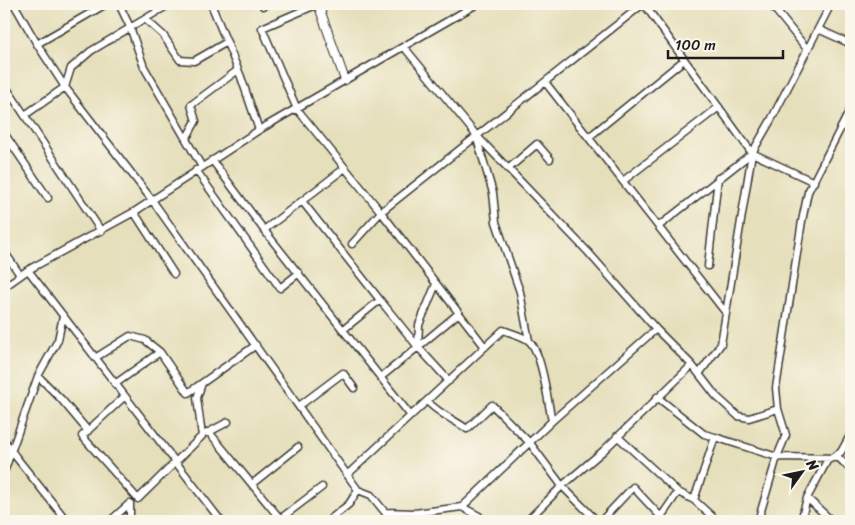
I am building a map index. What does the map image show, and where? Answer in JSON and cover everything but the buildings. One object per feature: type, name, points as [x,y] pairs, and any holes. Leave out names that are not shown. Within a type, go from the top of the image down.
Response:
[{"type":"street","points":[[14,4],[64,87],[152,200],[347,475],[358,490],[371,495],[392,521]]},
{"type":"street","points":[[37,44],[106,4]]},
{"type":"street","points":[[119,4],[130,27],[144,67],[186,139],[198,169],[280,288],[299,273]]},
{"type":"street","points":[[26,115],[64,87],[71,68],[91,51],[170,4]]},
{"type":"street","points":[[211,4],[238,70],[259,130]]},
{"type":"street","points":[[345,80],[318,4],[262,28],[296,109],[381,212],[485,347]]},
{"type":"street","points":[[4,287],[28,270],[134,212],[259,130],[477,4]]},
{"type":"street","points":[[352,244],[381,212],[643,4],[752,153],[814,182]]},
{"type":"street","points":[[774,4],[772,7],[807,49]]},
{"type":"street","points":[[699,374],[721,344],[752,153],[772,120],[830,4]]},
{"type":"street","points":[[145,19],[164,35],[180,60],[194,61],[227,42]]},
{"type":"street","points":[[818,29],[851,44]]},
{"type":"street","points":[[404,47],[477,136],[588,252],[656,329],[692,365],[716,396],[738,416],[749,418],[778,410]]},
{"type":"street","points":[[589,136],[684,60]]},
{"type":"street","points":[[186,139],[196,120],[191,105],[238,70]]},
{"type":"street","points":[[545,82],[726,313]]},
{"type":"street","points":[[4,84],[101,231]]},
{"type":"street","points":[[623,180],[719,107]]},
{"type":"street","points":[[758,521],[786,435],[778,410],[776,388],[808,192],[851,108]]},
{"type":"street","points":[[4,133],[48,198]]},
{"type":"street","points":[[477,136],[493,193],[496,222],[520,292],[529,341],[541,366],[552,421]]},
{"type":"street","points":[[508,169],[537,144],[550,159]]},
{"type":"street","points":[[659,226],[752,153]]},
{"type":"street","points":[[212,160],[264,230],[411,416]]},
{"type":"street","points":[[264,230],[345,168]]},
{"type":"street","points":[[708,266],[718,178]]},
{"type":"street","points":[[302,201],[418,347],[449,381]]},
{"type":"street","points":[[134,212],[174,274]]},
{"type":"street","points":[[4,251],[20,275]]},
{"type":"street","points":[[28,270],[221,521]]},
{"type":"street","points":[[418,347],[419,325],[436,284]]},
{"type":"street","points":[[344,329],[380,300]]},
{"type":"street","points":[[381,377],[459,313]]},
{"type":"street","points":[[4,472],[38,376],[58,340],[63,316]]},
{"type":"street","points":[[462,507],[552,421],[656,329]]},
{"type":"street","points":[[347,475],[503,330],[529,341]]},
{"type":"street","points":[[95,358],[130,336],[146,340],[160,352],[188,393],[256,345]]},
{"type":"street","points":[[115,384],[160,352]]},
{"type":"street","points":[[527,521],[692,365]]},
{"type":"street","points":[[299,406],[342,373],[354,388]]},
{"type":"street","points":[[38,376],[61,399],[88,431]]},
{"type":"street","points":[[202,383],[196,398],[202,436]]},
{"type":"street","points":[[124,396],[82,436],[138,499],[202,436],[228,422]]},
{"type":"street","points":[[657,397],[704,434],[778,458],[839,458],[851,470]]},
{"type":"street","points":[[427,401],[437,412],[452,418],[467,430],[492,405],[530,443],[562,486],[597,521]]},
{"type":"street","points":[[209,432],[281,520],[322,487]]},
{"type":"street","points":[[801,521],[807,498],[827,461],[841,452],[851,434]]},
{"type":"street","points":[[618,436],[678,492],[694,500],[718,521]]},
{"type":"street","points":[[694,500],[715,437]]},
{"type":"street","points":[[4,440],[67,521]]},
{"type":"street","points":[[252,484],[298,447]]},
{"type":"street","points":[[601,521],[633,487],[659,519],[678,492]]},
{"type":"street","points":[[328,521],[349,504],[358,490]]},
{"type":"street","points":[[807,498],[832,521]]},
{"type":"street","points":[[110,521],[130,503],[130,521]]},
{"type":"street","points":[[384,512],[415,513],[462,507],[479,516],[482,521]]},
{"type":"street","points":[[408,521],[415,513]]}]
